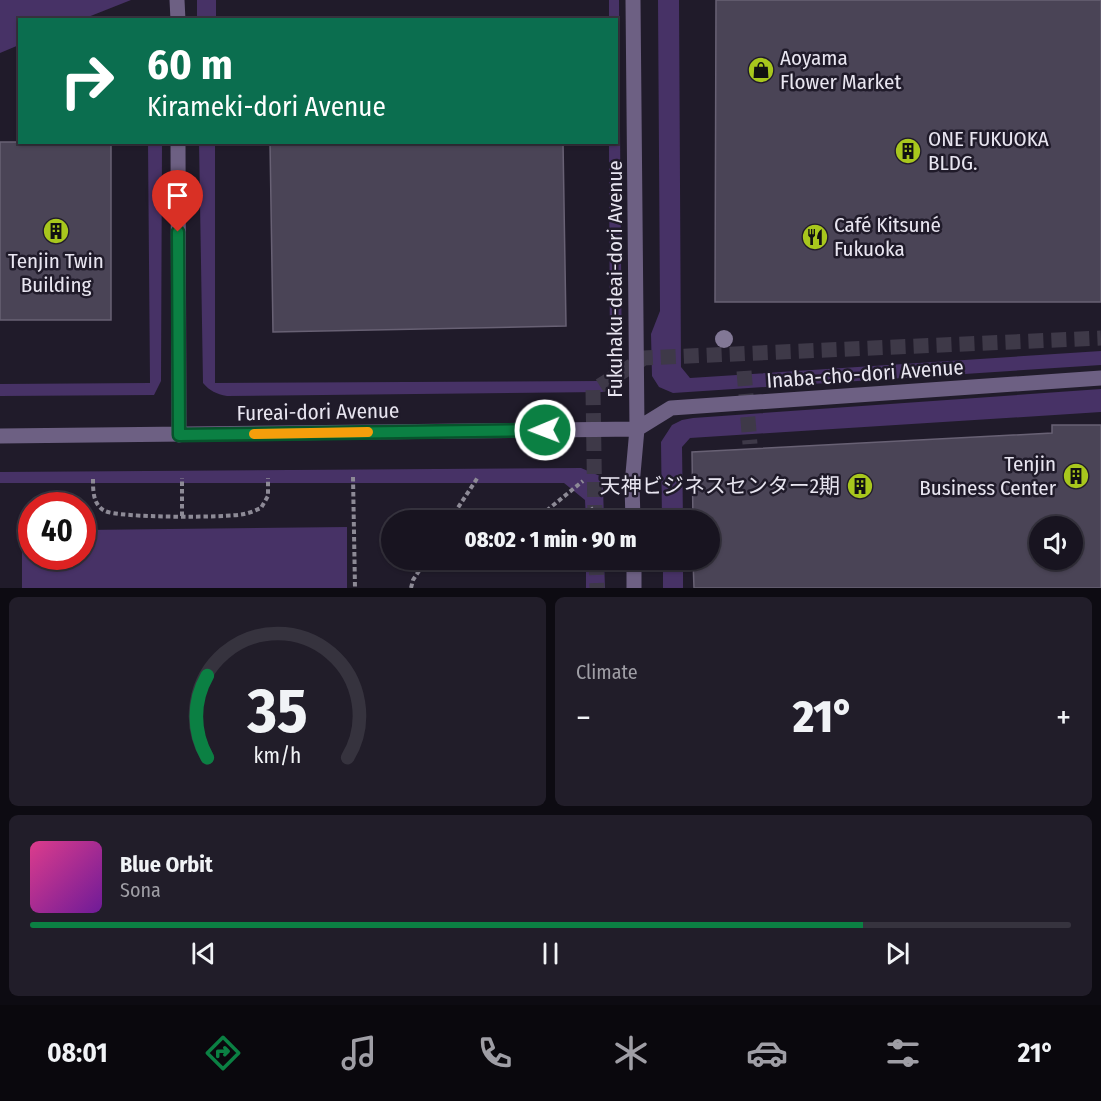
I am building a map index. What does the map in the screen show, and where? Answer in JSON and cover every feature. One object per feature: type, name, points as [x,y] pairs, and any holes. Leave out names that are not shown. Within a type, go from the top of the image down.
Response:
[{"type":"street","points":[[177,0],[178,18]]},
{"type":"street","name":"Fukuhaku-deai-dori Avenue","points":[[633,0],[637,429],[632,485],[633,510]]},
{"type":"street","points":[[178,144],[179,435]]},
{"type":"street","name":"Inaba-cho-dori Avenue","points":[[637,429],[671,408],[1101,378]]},
{"type":"street","name":"Fureai-dori Avenue","points":[[0,436],[637,429]]},
{"type":"street","points":[[633,570],[634,588]]},
{"type":"path","points":[[353,477],[356,588]]},
{"type":"path","points":[[457,510],[478,477]]},
{"type":"path","points":[[182,478],[182,516]]},
{"type":"path","points":[[93,479],[93,497],[104,511],[127,516],[182,516],[243,515],[261,508],[268,496],[268,478]]},
{"type":"path","points":[[547,510],[583,481]]},
{"type":"path","points":[[591,510],[595,507]]},
{"type":"path","points":[[411,588],[420,570]]},
{"type":"shaded area","points":[[0,0],[131,0],[86,18],[18,18],[18,45],[0,53]]},
{"type":"shaded area","points":[[197,0],[216,0],[216,18],[197,18]]},
{"type":"shaded area","points":[[609,0],[619,0],[622,381],[618,389],[602,392],[227,396],[214,392],[203,383],[199,144],[215,144],[215,383],[601,381],[610,370],[609,144],[618,144],[618,18],[609,18]]},
{"type":"shaded area","points":[[658,0],[679,0],[681,367],[690,378],[1101,351],[1101,365],[673,393],[659,387],[652,376],[651,334],[660,311]]},
{"type":"shaded area","points":[[148,144],[162,144],[161,381],[154,395],[0,396],[0,384],[150,383]]},
{"type":"shaded area","points":[[1101,389],[1101,412],[690,438],[682,447],[683,510],[662,510],[661,442],[672,425],[693,418]]},
{"type":"shaded area","points":[[581,468],[600,476],[604,510],[586,510],[585,500],[564,483],[0,483],[0,472]]},
{"type":"shaded area","points":[[347,527],[347,588],[22,588],[22,570],[96,570],[96,530]]},
{"type":"shaded area","points":[[586,570],[604,570],[605,588],[586,588]]},
{"type":"shaded area","points":[[663,570],[683,570],[683,588],[663,588]]},
{"type":"building","name":"ONE FUKUOKA BLDG.","points":[[716,0],[1101,0],[1101,302],[715,302]]},
{"type":"building","name":"Tenjin Twin Building","points":[[0,142],[111,144],[111,320],[0,320]]},
{"type":"building","points":[[270,144],[563,144],[566,326],[273,332]]},
{"type":"building","name":"天神ビジネスセンター2期","points":[[1052,425],[1101,425],[1101,588],[694,588],[693,570],[720,570],[720,510],[693,510],[692,452],[1052,433]]},
{"type":"tunnel","points":[[595,510],[593,390],[644,358],[1101,338]]},
{"type":"tunnel","points":[[744,371],[750,444]]},
{"type":"tunnel","points":[[596,570],[597,588]]},
{"type":"slow traffic","points":[[254,434],[368,432]]},
{"type":"place","name":"Aoyama Flower Market","points":[[761,70]]},
{"type":"place","name":"ONE FUKUOKA BLDG.","points":[[908,151]]},
{"type":"place","name":"Tenjin Twin Building","points":[[56,231]]},
{"type":"place","name":"Café Kitsuné Fukuoka","points":[[815,237]]},
{"type":"place","name":"Tenjin Business Center","points":[[1076,476]]},
{"type":"place","name":"天神ビジネスセンター2期","points":[[860,486]]},
{"type":"route","points":[[178,232],[179,435],[545,430]]}]
